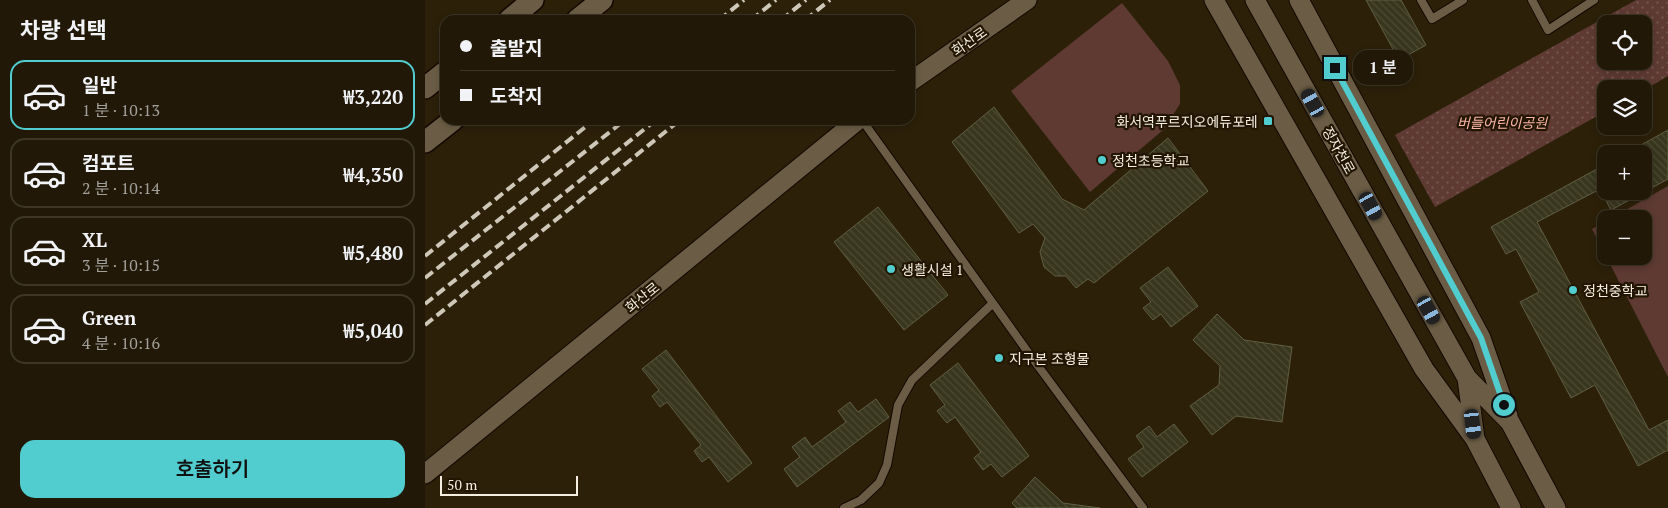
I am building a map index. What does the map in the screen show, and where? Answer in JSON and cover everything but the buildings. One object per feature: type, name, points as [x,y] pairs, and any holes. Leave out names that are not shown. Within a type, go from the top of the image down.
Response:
[{"type":"main road","points":[[515,15],[533,0]]},
{"type":"main road","points":[[584,15],[603,0]]},
{"type":"main road","points":[[425,88],[440,76]]},
{"type":"main road","points":[[425,142],[447,125]]},
{"type":"street","name":"화산로","points":[[915,78],[1027,0]]},
{"type":"street","points":[[1214,0],[1424,369],[1475,439]]},
{"type":"street","name":"정자천로","points":[[1255,0],[1467,378],[1510,422],[1556,508]]},
{"type":"street","points":[[1299,0],[1481,338],[1510,422]]},
{"type":"street","name":"화산로","points":[[425,474],[852,125]]},
{"type":"street","name":"정자천로","points":[[1467,378],[1475,439],[1511,508]]},
{"type":"lane","points":[[1421,0],[1433,19],[1463,0]]},
{"type":"lane","points":[[1532,0],[1549,30],[1593,0]]},
{"type":"lane","points":[[866,125],[1143,508]]},
{"type":"lane","points":[[844,508],[861,500],[879,483],[887,465],[898,405],[912,380],[993,303]]},
{"type":"green space","name":"버들어린이공원","points":[[1636,0],[1668,0],[1668,76],[1652,85],[1652,80],[1597,80],[1597,116],[1435,207],[1395,135],[1597,22],[1597,70],[1652,70],[1652,15],[1609,15]]},
{"type":"green space","points":[[1122,3],[1168,61],[1180,85],[1180,104],[1163,130],[1090,192],[1011,91]]},
{"type":"green space","points":[[1668,186],[1668,377],[1610,265],[1652,265],[1652,210],[1626,210],[1643,200],[1652,200],[1652,195]]},
{"type":"green space","points":[[1597,226],[1597,239],[1592,229]]},
{"type":"railway","points":[[725,15],[744,0]]},
{"type":"railway","points":[[757,15],[776,0]]},
{"type":"railway","points":[[787,15],[806,0]]},
{"type":"railway","points":[[811,15],[830,0]]},
{"type":"railway","points":[[425,256],[588,125]]},
{"type":"railway","points":[[425,278],[619,125]]},
{"type":"railway","points":[[425,304],[650,125]]},
{"type":"railway","points":[[425,325],[674,125]]},
{"type":"place","name":"화서역푸르지오에듀포레","points":[[1268,121]]},
{"type":"place","name":"정천초등학교","points":[[1102,160]]},
{"type":"place","name":"생활시설 1","points":[[891,269]]},
{"type":"place","name":"정천중학교","points":[[1573,290]]},
{"type":"place","name":"지구본 조형물","points":[[999,358]]},
{"type":"route","points":[[1335,68],[1481,338],[1504,405]]}]
